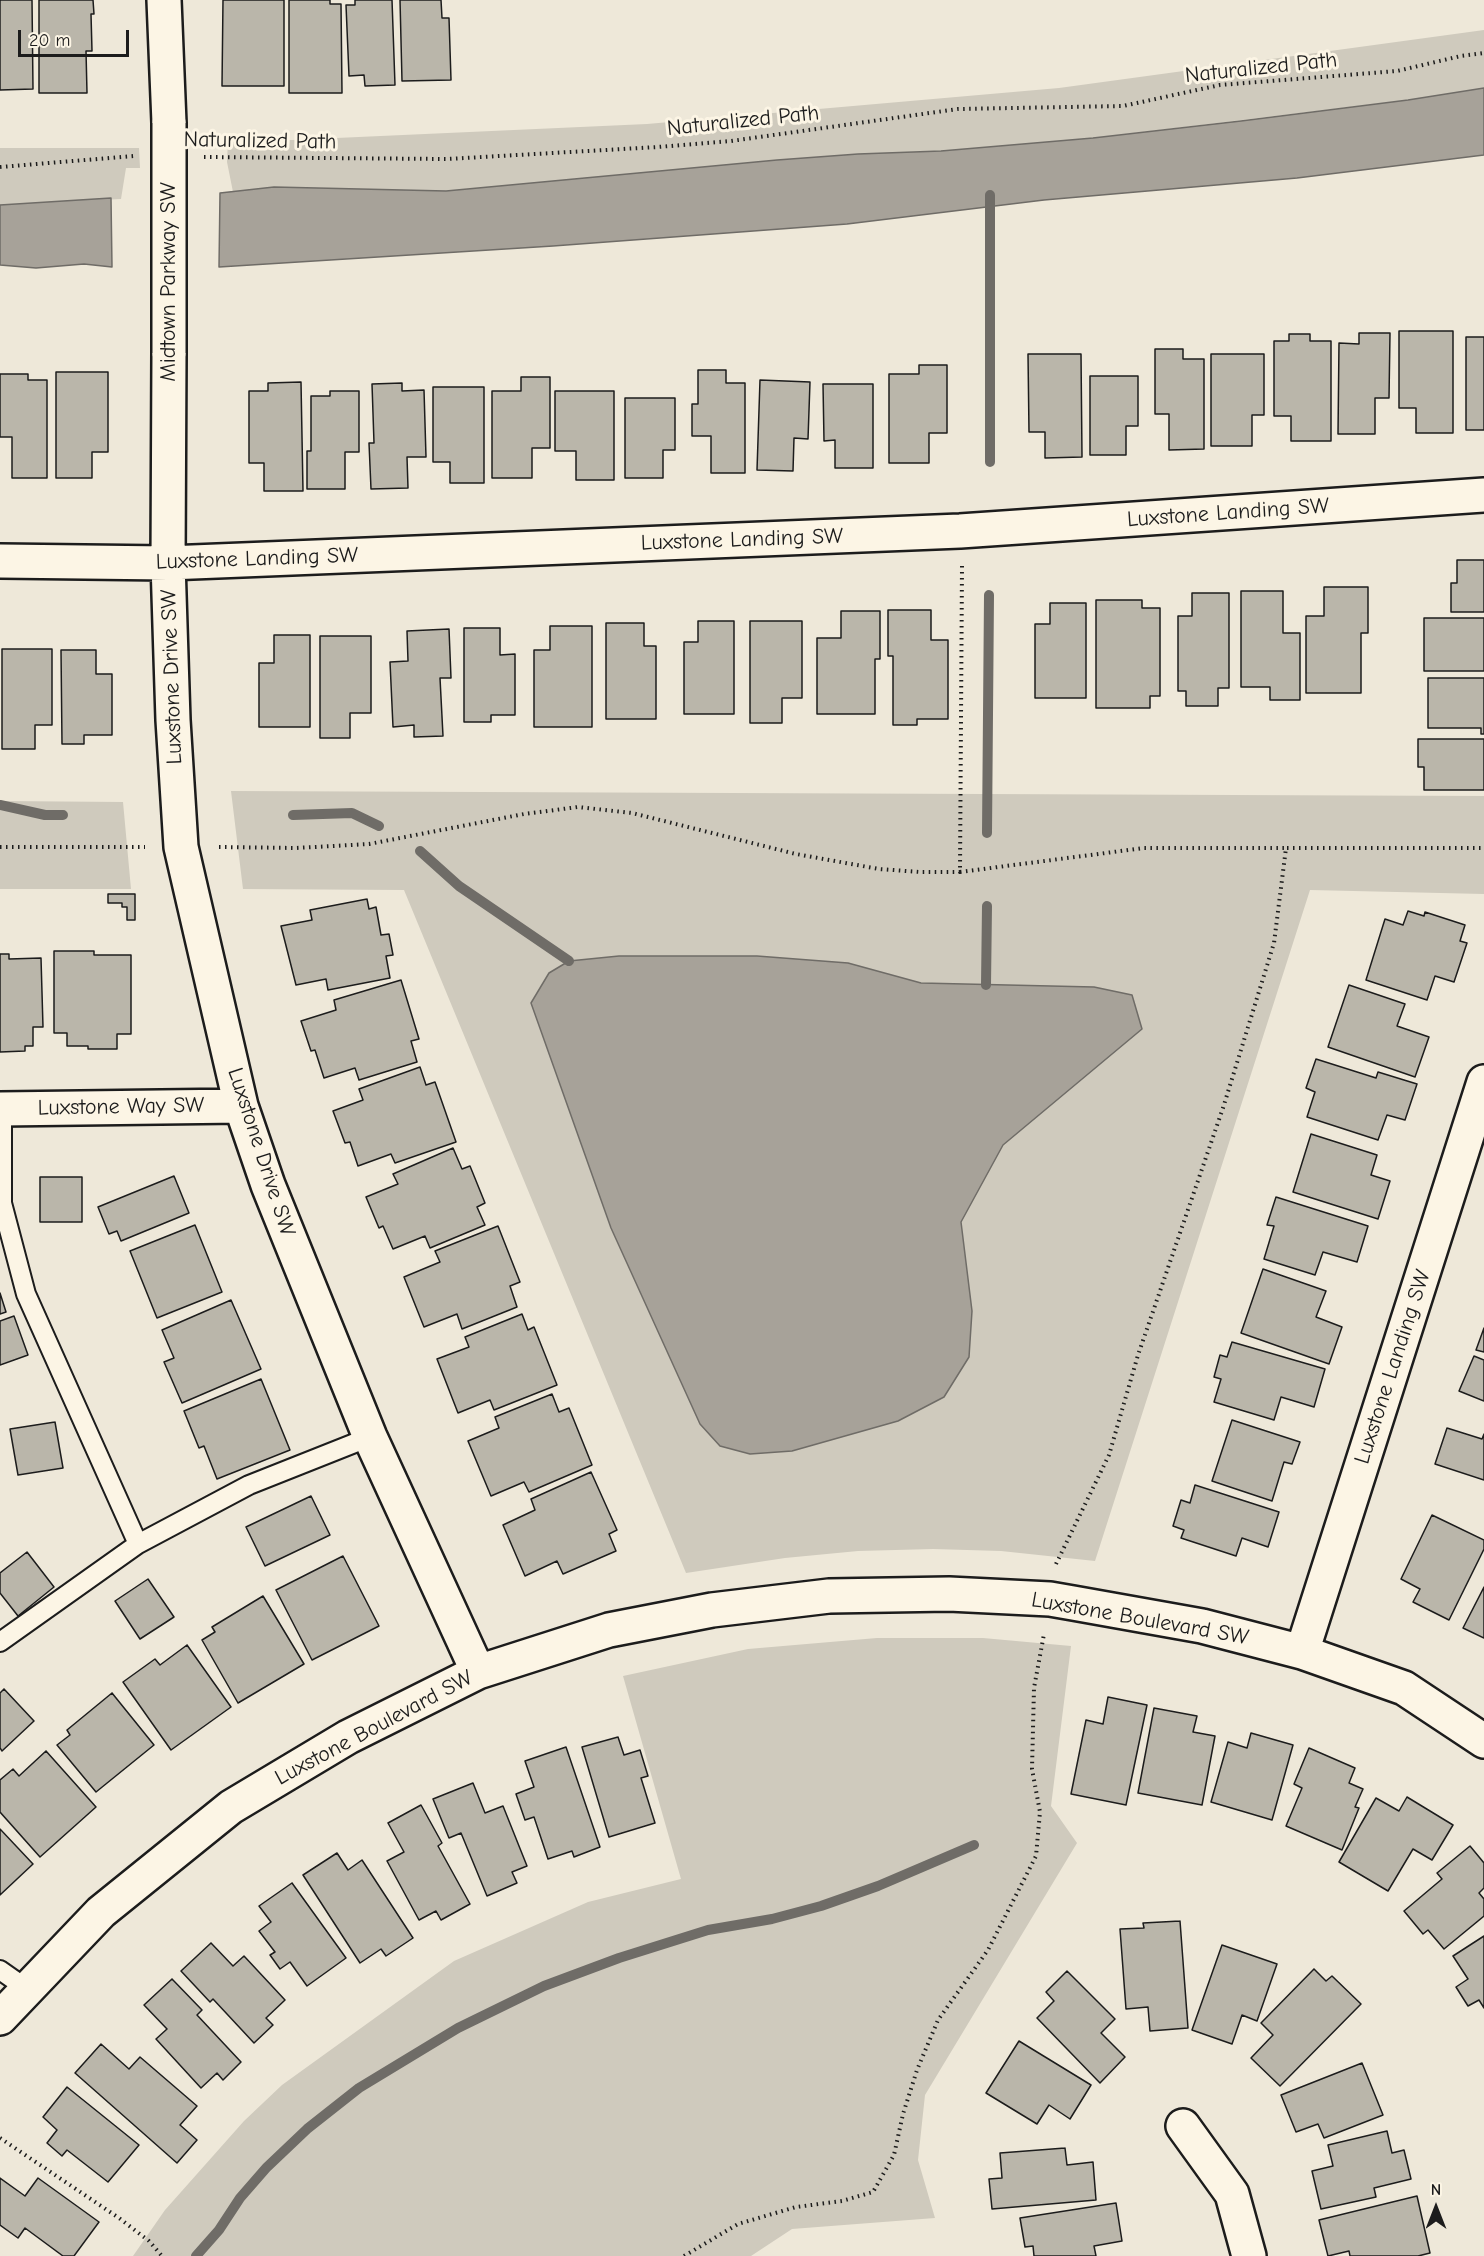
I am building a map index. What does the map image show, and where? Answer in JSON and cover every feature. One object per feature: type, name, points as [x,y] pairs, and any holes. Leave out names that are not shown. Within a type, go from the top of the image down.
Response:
[{"type":"street","name":"Midtown Parkway SW","points":[[164,0],[169,123],[168,563]]},
{"type":"street","name":"Luxstone Landing SW","points":[[0,561],[168,563],[960,531],[1484,495]]},
{"type":"street","name":"Luxstone Drive SW","points":[[168,563],[173,720],[181,847],[241,1106],[268,1185],[370,1437],[478,1672]]},
{"type":"street","name":"Luxstone Landing SW","points":[[1302,1652],[1484,1082]]},
{"type":"street","name":"Luxstone Way SW","points":[[1,1109],[241,1106]]},
{"type":"street","name":"Luxstone Boulevard SW","points":[[0,2018],[101,1912],[231,1807],[348,1737],[478,1672],[609,1630],[712,1610],[829,1596],[949,1594],[1050,1599],[1202,1626],[1302,1652],[1404,1688],[1484,1742]]},
{"type":"street","points":[[1183,2126],[1232,2194],[1250,2256]]},
{"type":"lane","points":[[1,1109],[2,1203],[26,1294],[138,1544]]},
{"type":"lane","points":[[0,1642],[138,1544],[249,1485],[370,1437]]},
{"type":"lane","points":[[0,1970],[27,1989]]},
{"type":"path","name":"Naturalized Path","points":[[203,157],[447,159],[658,147],[731,141],[958,109],[1123,106],[1220,85],[1397,71],[1484,53]]},
{"type":"path","points":[[0,167],[138,157]]},
{"type":"path","points":[[960,531],[960,872]]},
{"type":"path","points":[[0,847],[296,848],[369,844],[524,814],[578,807],[632,813],[796,854],[879,869],[920,872],[960,872],[1144,848],[1484,848]]},
{"type":"path","points":[[684,2256],[738,2224],[796,2207],[842,2201],[873,2192],[894,2155],[906,2103],[938,2020],[988,1950],[1036,1856],[1040,1812],[1032,1769],[1034,1688],[1057,1563],[1109,1455],[1138,1355],[1223,1108],[1274,943],[1286,848]]},
{"type":"path","points":[[0,2138],[119,2218],[149,2241],[162,2256]]},
{"type":"shaded area","points":[[1484,30],[1484,88],[1408,100],[1093,138],[941,151],[777,160],[446,191],[274,187],[233,192],[227,162],[228,140],[292,140],[647,124],[1059,88]]},
{"type":"shaded area","points":[[1484,88],[1484,155],[1297,178],[1044,200],[847,224],[553,246],[219,267],[220,193],[274,187],[446,191],[777,160],[941,151],[1093,138],[1241,121]]},
{"type":"shaded area","points":[[0,148],[139,148],[140,168],[126,168],[121,199],[0,205]]},
{"type":"shaded area","points":[[111,198],[112,267],[84,264],[36,268],[0,265],[0,205]]},
{"type":"shaded area","points":[[231,791],[1484,796],[1484,894],[1310,890],[1095,1561],[1001,1551],[933,1549],[858,1551],[785,1558],[686,1573],[404,890],[243,889]]},
{"type":"shaded area","points":[[0,801],[123,802],[131,889],[0,889]]},
{"type":"shaded area","points":[[619,956],[757,956],[848,963],[921,983],[1094,987],[1132,995],[1142,1029],[1003,1145],[961,1222],[972,1311],[969,1357],[944,1397],[898,1421],[792,1451],[750,1454],[720,1446],[700,1424],[611,1228],[531,1003],[549,973],[569,961]]},
{"type":"shaded area","points":[[877,1638],[983,1638],[1071,1646],[1051,1806],[1077,1843],[925,2095],[918,2160],[935,2218],[792,2229],[751,2256],[133,2256],[165,2210],[244,2121],[282,2085],[454,1961],[588,1902],[681,1879],[623,1676],[748,1649]]},
{"type":"building","points":[[0,0],[32,0],[33,89],[0,90]]},
{"type":"building","points":[[39,0],[93,0],[92,51],[86,51],[87,93],[39,93]]},
{"type":"building","points":[[223,0],[284,0],[284,86],[222,86]]},
{"type":"building","points":[[289,0],[330,0],[330,4],[341,4],[342,93],[289,93]]},
{"type":"building","points":[[355,0],[392,0],[395,85],[365,86],[364,75],[349,76],[346,5],[355,5]]},
{"type":"building","points":[[400,0],[441,0],[442,18],[449,18],[451,80],[402,81]]},
{"type":"building","points":[[1399,331],[1453,331],[1453,433],[1416,433],[1416,408],[1399,408]]},
{"type":"building","points":[[1359,333],[1390,333],[1389,398],[1375,398],[1375,434],[1338,434],[1339,343],[1359,344]]},
{"type":"building","points":[[1289,334],[1310,334],[1310,341],[1331,341],[1331,441],[1291,441],[1291,416],[1274,416],[1274,341],[1289,341]]},
{"type":"building","points":[[1466,337],[1484,337],[1484,430],[1466,430]]},
{"type":"building","points":[[1155,349],[1183,349],[1183,359],[1204,359],[1204,449],[1169,450],[1169,414],[1155,414]]},
{"type":"building","points":[[1028,354],[1081,354],[1082,457],[1045,458],[1045,432],[1029,432]]},
{"type":"building","points":[[1211,354],[1264,354],[1264,415],[1252,415],[1252,446],[1211,446]]},
{"type":"building","points":[[919,365],[947,365],[947,433],[929,433],[929,463],[889,463],[889,374],[919,374]]},
{"type":"building","points":[[698,370],[726,370],[726,383],[745,383],[745,473],[711,473],[711,436],[692,436],[692,404],[698,404]]},
{"type":"building","points":[[56,372],[108,372],[108,452],[92,452],[92,478],[56,478]]},
{"type":"building","points":[[0,374],[28,374],[28,380],[47,380],[47,478],[12,478],[12,437],[0,437]]},
{"type":"building","points":[[1090,376],[1138,376],[1138,426],[1126,426],[1126,455],[1090,455]]},
{"type":"building","points":[[521,377],[550,377],[550,448],[532,448],[532,478],[492,478],[492,391],[521,391]]},
{"type":"building","points":[[760,380],[810,382],[808,439],[794,438],[793,471],[757,470]]},
{"type":"building","points":[[301,382],[303,491],[264,491],[264,463],[249,463],[249,391],[268,391],[268,383]]},
{"type":"building","points":[[402,383],[402,391],[424,390],[426,457],[407,457],[408,488],[371,489],[369,443],[374,443],[372,384]]},
{"type":"building","points":[[823,384],[873,384],[873,468],[835,468],[835,440],[824,441]]},
{"type":"building","points":[[433,387],[484,387],[484,483],[450,483],[450,462],[433,462]]},
{"type":"building","points":[[330,391],[359,391],[359,452],[345,452],[345,489],[307,489],[307,451],[311,451],[311,396],[330,396]]},
{"type":"building","points":[[555,391],[614,391],[614,480],[576,480],[576,451],[555,451]]},
{"type":"building","points":[[625,398],[675,398],[675,450],[663,450],[663,478],[625,478]]},
{"type":"building","points":[[1457,560],[1484,560],[1484,612],[1451,612],[1451,583],[1457,583]]},
{"type":"building","points":[[1324,587],[1368,587],[1368,633],[1361,633],[1361,693],[1306,693],[1306,616],[1324,616]]},
{"type":"building","points":[[1241,591],[1283,591],[1283,633],[1300,633],[1300,700],[1270,700],[1270,687],[1241,687]]},
{"type":"building","points":[[1192,593],[1229,593],[1229,688],[1218,688],[1218,706],[1186,706],[1186,691],[1178,691],[1178,616],[1192,616]]},
{"type":"building","points":[[1096,600],[1142,600],[1142,608],[1160,608],[1160,696],[1150,696],[1150,708],[1096,708]]},
{"type":"building","points":[[1050,603],[1086,603],[1086,698],[1035,698],[1035,624],[1050,624]]},
{"type":"building","points":[[888,610],[931,610],[931,640],[948,640],[948,719],[917,719],[917,725],[893,725],[893,656],[888,656]]},
{"type":"building","points":[[841,611],[880,611],[880,659],[875,659],[875,714],[817,714],[817,638],[841,638]]},
{"type":"building","points":[[1424,618],[1484,618],[1484,671],[1424,671]]},
{"type":"building","points":[[698,621],[734,621],[734,714],[684,714],[684,642],[698,642]]},
{"type":"building","points":[[750,621],[802,621],[802,698],[782,698],[782,723],[750,723]]},
{"type":"building","points":[[606,623],[644,623],[644,646],[656,646],[656,719],[606,719]]},
{"type":"building","points":[[550,626],[592,626],[592,727],[534,727],[534,650],[550,650]]},
{"type":"building","points":[[464,628],[500,628],[500,655],[515,654],[515,715],[491,715],[491,722],[464,722]]},
{"type":"building","points":[[449,629],[451,678],[440,678],[443,736],[414,737],[414,725],[393,727],[390,662],[408,661],[407,631]]},
{"type":"building","points":[[274,635],[310,635],[310,727],[259,727],[259,663],[274,663]]},
{"type":"building","points":[[320,636],[371,636],[371,713],[350,713],[350,738],[320,738]]},
{"type":"building","points":[[2,649],[52,649],[52,725],[35,725],[35,749],[2,749]]},
{"type":"building","points":[[61,650],[96,650],[96,674],[112,674],[112,735],[84,735],[84,744],[62,744]]},
{"type":"building","points":[[1428,678],[1484,678],[1484,734],[1481,734],[1481,728],[1428,728]]},
{"type":"building","points":[[1418,739],[1484,739],[1484,790],[1424,790],[1424,767],[1418,767]]},
{"type":"building","points":[[108,894],[135,894],[135,920],[127,920],[127,907],[122,907],[122,903],[108,903]]},
{"type":"building","points":[[367,899],[369,909],[376,907],[381,935],[389,934],[393,955],[386,956],[390,978],[328,990],[326,979],[296,985],[281,926],[312,920],[310,910]]},
{"type":"building","points":[[1408,911],[1424,916],[1425,912],[1465,925],[1460,941],[1467,943],[1454,982],[1435,976],[1427,1000],[1366,980],[1385,919],[1403,925]]},
{"type":"building","points":[[54,951],[94,951],[94,955],[131,955],[131,1034],[117,1034],[117,1049],[67,1046],[67,1033],[54,1033]]},
{"type":"building","points":[[0,954],[9,954],[9,959],[41,958],[43,1027],[33,1027],[33,1046],[25,1046],[25,1051],[0,1052]]},
{"type":"building","points":[[401,980],[419,1039],[411,1041],[417,1062],[359,1080],[355,1068],[324,1078],[315,1050],[311,1051],[301,1021],[336,1010],[334,1000]]},
{"type":"building","points":[[1349,985],[1405,1004],[1397,1026],[1429,1037],[1415,1077],[1328,1047]]},
{"type":"building","points":[[1316,1059],[1376,1078],[1378,1072],[1417,1084],[1405,1120],[1387,1115],[1378,1140],[1307,1117],[1315,1092],[1306,1088]]},
{"type":"building","points":[[420,1067],[426,1085],[435,1082],[456,1142],[395,1163],[391,1154],[358,1166],[350,1142],[345,1143],[333,1111],[363,1100],[359,1089]]},
{"type":"building","points":[[1311,1134],[1377,1155],[1371,1175],[1390,1181],[1378,1219],[1293,1192]]},
{"type":"building","points":[[453,1148],[462,1169],[470,1166],[485,1203],[477,1207],[485,1225],[430,1248],[425,1236],[393,1249],[383,1226],[379,1228],[366,1197],[398,1184],[393,1174]]},
{"type":"building","points":[[174,1176],[189,1213],[121,1241],[117,1231],[109,1234],[98,1207]]},
{"type":"building","points":[[40,1177],[82,1177],[82,1222],[40,1222]]},
{"type":"building","points":[[1276,1197],[1368,1226],[1357,1262],[1323,1252],[1315,1275],[1264,1259],[1274,1226],[1267,1225]]},
{"type":"building","points":[[195,1225],[222,1292],[157,1318],[130,1251]]},
{"type":"building","points":[[498,1226],[520,1282],[510,1286],[517,1307],[462,1329],[457,1314],[424,1327],[404,1277],[440,1262],[435,1251]]},
{"type":"building","points":[[1263,1269],[1326,1291],[1316,1317],[1342,1327],[1329,1364],[1241,1333]]},
{"type":"building","points":[[0,1293],[6,1312],[0,1314]]},
{"type":"building","points":[[231,1300],[261,1369],[182,1403],[164,1362],[174,1358],[162,1330]]},
{"type":"building","points":[[522,1314],[528,1330],[534,1327],[557,1385],[494,1410],[490,1400],[458,1413],[437,1359],[469,1347],[465,1337]]},
{"type":"building","points":[[14,1316],[28,1355],[0,1365],[0,1321]]},
{"type":"building","points":[[1484,1328],[1484,1352],[1476,1350]]},
{"type":"building","points":[[1232,1342],[1325,1369],[1314,1407],[1281,1397],[1274,1420],[1214,1402],[1221,1379],[1214,1377],[1220,1355],[1227,1357]]},
{"type":"building","points":[[1474,1356],[1484,1360],[1484,1401],[1459,1391]]},
{"type":"building","points":[[261,1379],[290,1450],[217,1479],[204,1446],[199,1448],[184,1411]]},
{"type":"building","points":[[552,1394],[559,1412],[569,1408],[592,1465],[529,1492],[524,1482],[491,1496],[468,1441],[499,1428],[495,1417]]},
{"type":"building","points":[[1232,1420],[1300,1442],[1292,1464],[1284,1462],[1272,1501],[1212,1481]]},
{"type":"building","points":[[55,1422],[63,1468],[18,1475],[10,1429]]},
{"type":"building","points":[[1447,1428],[1482,1439],[1484,1434],[1484,1480],[1435,1464]]},
{"type":"building","points":[[591,1472],[617,1530],[609,1534],[616,1551],[563,1574],[557,1561],[525,1576],[503,1525],[535,1510],[531,1499]]},
{"type":"building","points":[[1195,1485],[1279,1512],[1268,1547],[1242,1538],[1236,1556],[1181,1538],[1184,1530],[1173,1526],[1181,1500],[1190,1503]]},
{"type":"building","points":[[311,1496],[330,1535],[265,1566],[246,1527]]},
{"type":"building","points":[[1432,1515],[1484,1540],[1484,1549],[1449,1620],[1413,1602],[1420,1589],[1401,1579]]},
{"type":"building","points":[[27,1552],[54,1587],[18,1616],[0,1593],[0,1573]]},
{"type":"building","points":[[343,1556],[379,1626],[312,1660],[276,1590]]},
{"type":"building","points":[[148,1579],[174,1617],[140,1639],[115,1601]]},
{"type":"building","points":[[1484,1587],[1484,1638],[1463,1628]]},
{"type":"building","points":[[263,1596],[304,1664],[238,1703],[202,1640],[215,1632],[212,1627]]},
{"type":"building","points":[[187,1645],[231,1707],[171,1750],[123,1682],[155,1659],[160,1665]]},
{"type":"building","points":[[4,1689],[34,1721],[2,1751],[0,1748],[0,1693]]},
{"type":"building","points":[[112,1693],[154,1745],[96,1792],[57,1745],[70,1735],[67,1730]]},
{"type":"building","points":[[1108,1697],[1147,1705],[1126,1805],[1071,1794],[1086,1720],[1103,1724]]},
{"type":"building","points":[[1154,1708],[1197,1716],[1193,1732],[1215,1736],[1202,1805],[1138,1793]]},
{"type":"building","points":[[1251,1733],[1293,1745],[1272,1820],[1211,1802],[1228,1742],[1247,1748]]},
{"type":"building","points":[[618,1737],[624,1755],[640,1750],[648,1776],[641,1778],[655,1823],[609,1837],[582,1747]]},
{"type":"building","points":[[566,1747],[600,1847],[574,1857],[572,1851],[548,1859],[534,1817],[525,1820],[516,1794],[534,1787],[525,1761]]},
{"type":"building","points":[[1309,1748],[1355,1768],[1349,1783],[1363,1789],[1355,1807],[1359,1808],[1342,1850],[1286,1826],[1302,1788],[1294,1784]]},
{"type":"building","points":[[46,1751],[96,1807],[40,1857],[0,1812],[0,1780],[13,1769],[19,1776]]},
{"type":"building","points":[[473,1783],[485,1813],[503,1806],[527,1866],[512,1872],[517,1883],[487,1896],[461,1833],[449,1838],[433,1799]]},
{"type":"building","points":[[1407,1797],[1453,1825],[1432,1860],[1413,1849],[1388,1891],[1339,1862],[1376,1798],[1399,1811]]},
{"type":"building","points":[[421,1805],[442,1843],[438,1846],[470,1904],[441,1920],[436,1911],[419,1920],[387,1861],[404,1852],[388,1823]]},
{"type":"building","points":[[0,1829],[33,1864],[0,1895]]},
{"type":"building","points":[[1470,1846],[1484,1863],[1484,1888],[1479,1893],[1484,1899],[1484,1916],[1444,1949],[1428,1930],[1423,1934],[1404,1911],[1442,1879],[1437,1873]]},
{"type":"building","points":[[337,1853],[348,1870],[362,1860],[413,1938],[386,1956],[381,1949],[360,1963],[303,1875]]},
{"type":"building","points":[[292,1883],[346,1958],[307,1986],[290,1962],[280,1969],[270,1955],[275,1952],[259,1931],[271,1922],[259,1906]]},
{"type":"building","points":[[1180,1921],[1188,2028],[1150,2031],[1148,2007],[1126,2009],[1120,1929],[1144,1928],[1143,1923]]},
{"type":"building","points":[[1484,1936],[1484,2008],[1479,2000],[1468,2006],[1456,1987],[1468,1979],[1453,1956]]},
{"type":"building","points":[[211,1943],[233,1966],[244,1956],[285,2000],[266,2018],[273,2025],[254,2043],[213,1999],[210,2002],[181,1971]]},
{"type":"building","points":[[1222,1945],[1277,1964],[1257,2021],[1242,2015],[1232,2044],[1192,2030]]},
{"type":"building","points":[[1314,1969],[1326,1981],[1332,1976],[1361,2004],[1280,2086],[1251,2058],[1273,2035],[1261,2023]]},
{"type":"building","points":[[1067,1971],[1115,2019],[1101,2033],[1125,2057],[1100,2083],[1037,2018],[1054,2001],[1046,1992]]},
{"type":"building","points":[[172,1979],[202,2010],[197,2015],[241,2062],[223,2080],[217,2073],[201,2088],[156,2039],[167,2029],[144,2005]]},
{"type":"building","points":[[1019,2041],[1091,2085],[1070,2119],[1049,2105],[1037,2124],[986,2093]]},
{"type":"building","points":[[101,2044],[129,2069],[140,2057],[197,2106],[180,2125],[197,2140],[177,2163],[75,2073]]},
{"type":"building","points":[[1362,2063],[1383,2115],[1324,2138],[1318,2124],[1296,2132],[1281,2095]]},
{"type":"building","points":[[67,2087],[139,2145],[108,2182],[67,2150],[62,2156],[47,2143],[57,2130],[43,2117]]},
{"type":"building","points":[[1387,2131],[1392,2153],[1404,2150],[1411,2179],[1374,2188],[1376,2197],[1321,2209],[1312,2171],[1333,2166],[1328,2145]]},
{"type":"building","points":[[1065,2148],[1067,2165],[1093,2162],[1096,2200],[992,2209],[989,2179],[1002,2178],[1000,2153]]},
{"type":"building","points":[[0,2178],[25,2196],[38,2178],[99,2222],[74,2256],[63,2256],[25,2228],[18,2238],[0,2225]]},
{"type":"building","points":[[1417,2196],[1430,2253],[1418,2256],[1350,2256],[1349,2251],[1328,2256],[1319,2220]]},
{"type":"building","points":[[1116,2203],[1122,2241],[1094,2246],[1096,2256],[1034,2256],[1033,2246],[1025,2247],[1020,2218]]},
{"type":"waterway","points":[[990,195],[990,462]]},
{"type":"waterway","points":[[987,833],[989,595]]},
{"type":"waterway","points":[[0,805],[45,815],[63,815]]},
{"type":"waterway","points":[[293,815],[352,813],[379,826]]},
{"type":"waterway","points":[[420,851],[459,886],[569,961]]},
{"type":"waterway","points":[[986,985],[987,906]]},
{"type":"waterway","points":[[196,2256],[267,2167],[307,2129],[359,2088],[458,2028],[544,1986],[619,1958],[708,1930],[772,1919],[821,1906],[878,1886],[974,1845]]}]
